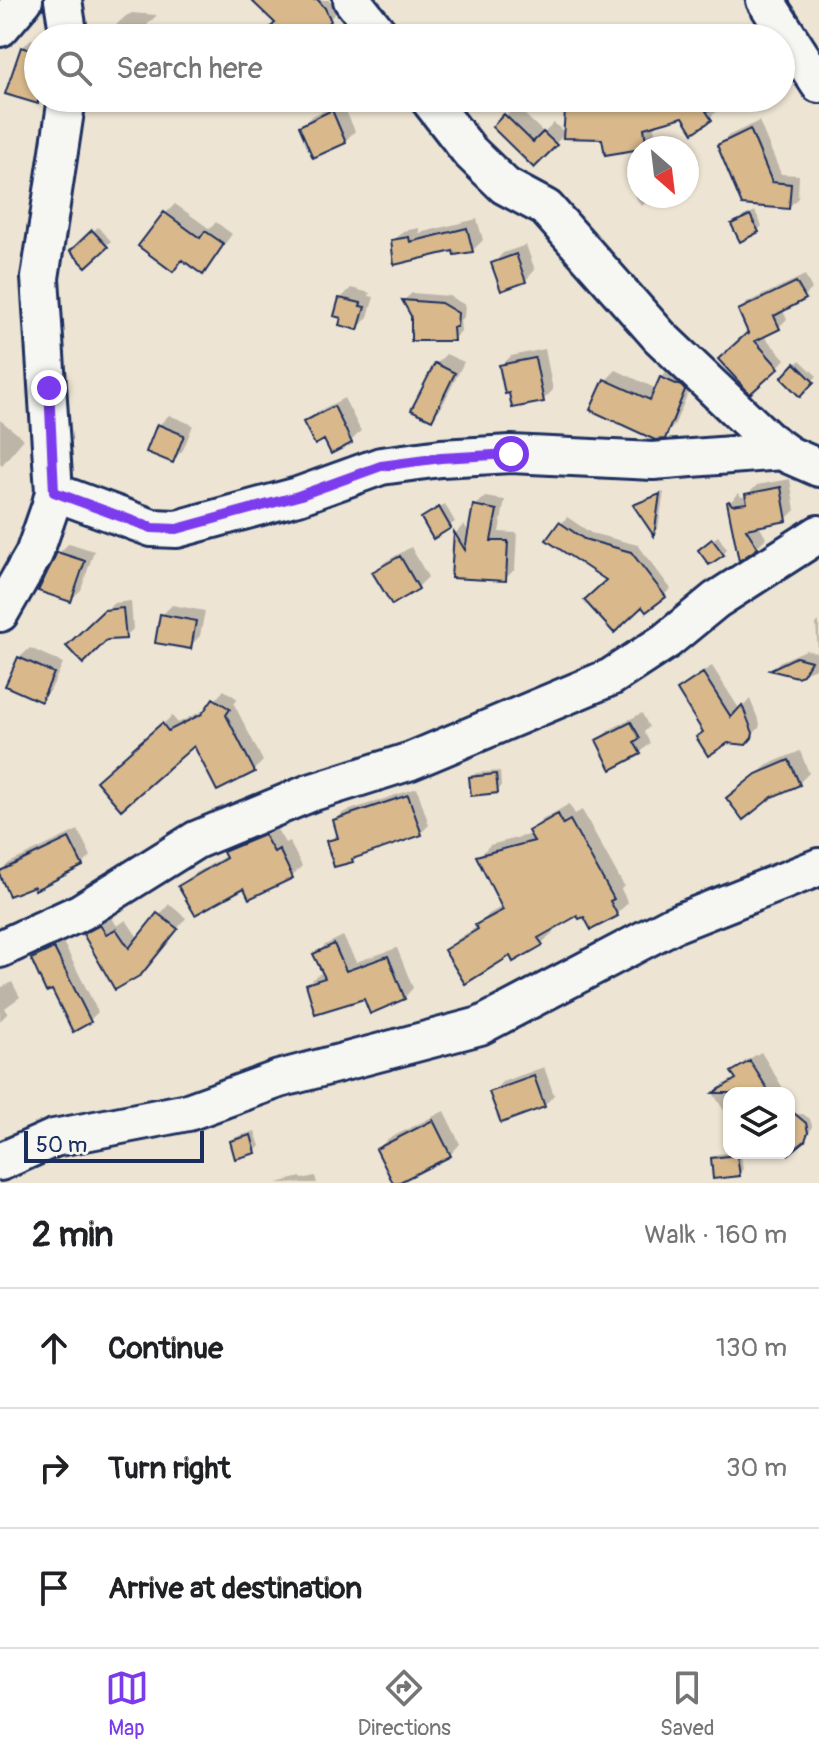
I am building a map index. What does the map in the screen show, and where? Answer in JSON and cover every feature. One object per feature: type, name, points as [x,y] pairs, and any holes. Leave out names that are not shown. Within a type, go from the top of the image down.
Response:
[{"type":"street","points":[[0,28],[24,0]]},
{"type":"street","points":[[63,0],[67,24]]},
{"type":"street","points":[[352,0],[371,24]]},
{"type":"street","points":[[769,2],[782,24]]},
{"type":"street","points":[[795,45],[819,84]]},
{"type":"street","points":[[0,613],[34,554],[54,492],[40,278],[65,112]]},
{"type":"street","points":[[439,112],[470,152],[505,186],[546,208],[660,337],[767,439],[783,451],[819,468]]},
{"type":"street","points":[[54,492],[152,528],[177,529],[298,496],[381,466],[441,458],[511,454],[653,461],[783,451]]},
{"type":"street","points":[[0,949],[81,912],[196,840],[310,793],[411,761],[611,677],[666,641],[716,600],[814,548]]},
{"type":"street","points":[[0,1162],[54,1138],[188,1112],[279,1079],[480,1026],[672,925],[819,867]]},
{"type":"building","points":[[251,0],[318,0],[331,21],[327,24],[275,23]]},
{"type":"building","points":[[21,47],[24,48],[24,100],[5,94]]},
{"type":"building","points":[[333,112],[346,143],[313,158],[299,126]]},
{"type":"building","points":[[565,112],[707,112],[712,120],[693,133],[683,117],[644,128],[645,136],[627,136],[627,151],[605,155],[602,139],[563,138]]},
{"type":"building","points":[[504,114],[533,142],[543,132],[557,145],[534,168],[492,127]]},
{"type":"building","points":[[750,129],[772,182],[791,184],[789,209],[742,205],[717,145]]},
{"type":"building","points":[[164,212],[200,238],[205,231],[224,244],[203,275],[182,260],[173,272],[138,246]]},
{"type":"building","points":[[750,215],[759,232],[740,242],[731,224]]},
{"type":"building","points":[[467,228],[473,252],[454,255],[453,251],[394,265],[391,240],[409,237],[410,242]]},
{"type":"building","points":[[92,230],[108,247],[86,267],[70,251]]},
{"type":"building","points":[[516,254],[526,282],[501,291],[491,263]]},
{"type":"building","points":[[796,282],[806,299],[774,316],[780,329],[755,341],[779,368],[750,394],[718,359],[747,333],[749,335],[738,310]]},
{"type":"building","points":[[339,298],[361,303],[360,306],[365,307],[358,330],[339,325],[341,318],[334,316]]},
{"type":"building","points":[[402,300],[441,303],[458,313],[457,327],[453,327],[454,341],[411,341],[411,316]]},
{"type":"building","points":[[535,358],[544,402],[512,408],[509,393],[505,394],[499,365]]},
{"type":"building","points":[[435,363],[455,373],[432,420],[411,410]]},
{"type":"building","points":[[795,363],[814,382],[800,397],[781,378]]},
{"type":"building","points":[[660,377],[685,390],[665,439],[655,440],[590,410],[604,379],[650,400]]},
{"type":"building","points":[[334,406],[352,443],[331,454],[324,440],[315,445],[303,422]]},
{"type":"building","points":[[157,424],[184,435],[173,463],[146,452]]},
{"type":"building","points":[[781,487],[787,521],[746,529],[758,548],[739,561],[727,502],[732,505],[747,503],[745,494]]},
{"type":"building","points":[[660,494],[654,536],[633,505]]},
{"type":"building","points":[[473,505],[497,510],[491,541],[508,541],[506,581],[451,578],[454,532],[465,550]]},
{"type":"building","points":[[439,507],[451,528],[433,539],[421,518]]},
{"type":"building","points":[[559,522],[584,539],[631,552],[666,597],[646,612],[642,607],[614,633],[584,600],[606,580],[546,540]]},
{"type":"building","points":[[712,539],[724,555],[709,565],[698,550]]},
{"type":"building","points":[[57,552],[85,561],[71,602],[38,591]]},
{"type":"building","points":[[400,556],[419,589],[392,605],[372,572]]},
{"type":"building","points":[[123,608],[126,639],[107,640],[83,664],[66,646],[104,610]]},
{"type":"building","points":[[160,614],[196,621],[191,649],[155,643]]},
{"type":"building","points":[[18,657],[54,673],[41,702],[5,686]]},
{"type":"building","points":[[796,657],[811,661],[803,675],[797,677],[769,670]]},
{"type":"building","points":[[703,673],[731,717],[742,705],[753,733],[746,745],[728,743],[708,756],[696,737],[703,732],[677,690]]},
{"type":"building","points":[[213,698],[230,709],[226,715],[255,772],[217,791],[194,746],[121,810],[96,781],[162,723],[168,731],[202,714]]},
{"type":"building","points":[[631,722],[640,738],[634,742],[641,754],[611,770],[596,740]]},
{"type":"building","points":[[789,760],[800,785],[772,797],[743,820],[726,798],[756,774]]},
{"type":"building","points":[[496,774],[498,793],[471,796],[469,777]]},
{"type":"building","points":[[408,795],[422,835],[334,867],[326,841],[338,838],[333,820]]},
{"type":"building","points":[[558,814],[563,824],[570,820],[614,899],[610,901],[618,916],[591,930],[584,917],[579,919],[577,916],[538,938],[543,945],[513,962],[510,956],[465,984],[444,950],[478,929],[475,925],[503,910],[476,856],[534,841],[528,831]]},
{"type":"building","points":[[264,835],[274,852],[279,849],[293,878],[249,899],[244,888],[195,915],[178,886],[226,858],[223,852]]},
{"type":"building","points":[[69,838],[83,866],[35,890],[34,886],[9,896],[0,871]]},
{"type":"building","points":[[157,913],[178,929],[141,975],[115,990],[83,934],[100,925],[106,934],[116,929],[129,948]]},
{"type":"building","points":[[334,944],[346,971],[388,956],[405,999],[370,1014],[364,999],[315,1014],[306,984],[325,978],[313,954]]},
{"type":"building","points":[[54,948],[91,1022],[73,1032],[52,990],[46,992],[31,959]]},
{"type":"building","points":[[750,1061],[766,1087],[723,1087],[723,1093],[713,1093],[736,1079],[731,1072]]},
{"type":"building","points":[[534,1076],[545,1107],[501,1123],[489,1092]]},
{"type":"building","points":[[795,1114],[806,1123],[808,1132],[805,1141],[795,1149]]},
{"type":"building","points":[[433,1120],[451,1156],[393,1183],[376,1149]]},
{"type":"building","points":[[251,1135],[256,1153],[235,1159],[230,1141]]},
{"type":"building","points":[[711,1158],[738,1159],[740,1176],[713,1179]]},
{"type":"route","points":[[49,388],[54,492],[152,528],[177,529],[298,496],[381,466],[441,458],[511,454]]}]
